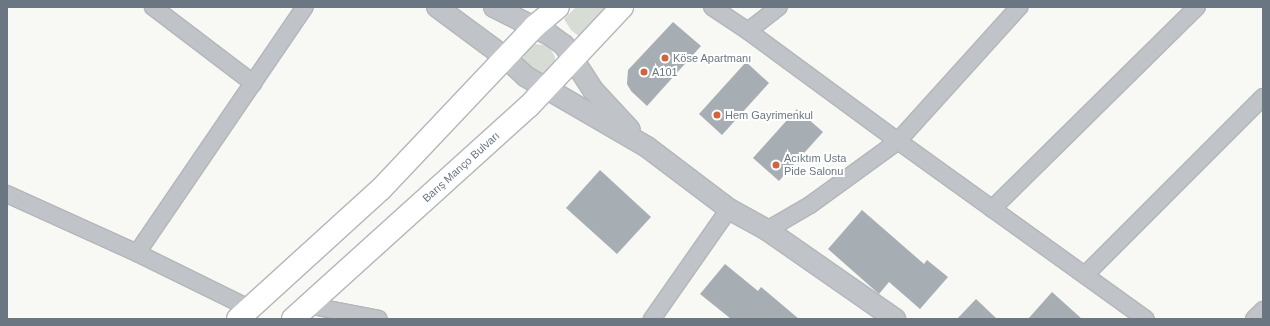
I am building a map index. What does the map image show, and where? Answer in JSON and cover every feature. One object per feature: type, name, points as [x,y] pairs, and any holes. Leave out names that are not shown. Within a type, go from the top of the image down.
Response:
[{"type":"highway","points":[[244,314],[382,189],[534,28],[558,7]]},
{"type":"highway","name":"Barış Manço Bulvarı","points":[[300,312],[546,89],[622,7]]},
{"type":"street","points":[[153,7],[253,83]]},
{"type":"street","points":[[137,253],[305,7]]},
{"type":"street","points":[[437,7],[506,58],[525,76],[647,147],[729,209],[767,230],[894,319]]},
{"type":"street","points":[[494,7],[558,40],[574,59],[593,90],[647,147]]},
{"type":"street","points":[[712,7],[748,31],[1146,319]]},
{"type":"street","points":[[748,31],[779,7]]},
{"type":"street","points":[[767,230],[810,205],[898,141],[1019,7]]},
{"type":"street","points":[[992,209],[1197,7]]},
{"type":"street","points":[[1085,275],[1263,97]]},
{"type":"street","points":[[7,194],[137,253],[244,314]]},
{"type":"street","points":[[652,319],[729,209]]},
{"type":"street","points":[[1254,319],[1263,310]]},
{"type":"street","points":[[300,312],[380,319]]},
{"type":"shaded area","points":[[576,7],[609,7],[581,38],[571,30],[564,19]]},
{"type":"shaded area","points":[[534,44],[545,45],[550,48],[555,57],[555,62],[543,76],[522,62],[525,51]]},
{"type":"building","name":"Köse Apartmanı","points":[[673,22],[701,46],[647,106],[631,91],[627,84],[628,70]]},
{"type":"building","points":[[746,62],[769,83],[722,135],[699,114]]},
{"type":"building","points":[[797,109],[823,132],[779,181],[753,158]]},
{"type":"building","points":[[600,170],[651,217],[617,254],[566,208]]},
{"type":"building","points":[[862,210],[924,264],[927,260],[948,277],[920,309],[889,282],[879,294],[828,249]]},
{"type":"building","points":[[725,264],[758,291],[761,287],[799,319],[731,319],[700,294]]},
{"type":"building","points":[[1052,292],[1082,319],[1028,319]]},
{"type":"building","points":[[976,299],[997,319],[957,319]]},
{"type":"place","name":"Köse Apartmanı","points":[[665,58]]},
{"type":"place","name":"A101","points":[[644,72]]},
{"type":"place","name":"Hem Gayrimenkul","points":[[717,115]]},
{"type":"place","name":"Acıktım Usta Pide Salonu","points":[[776,165]]}]
